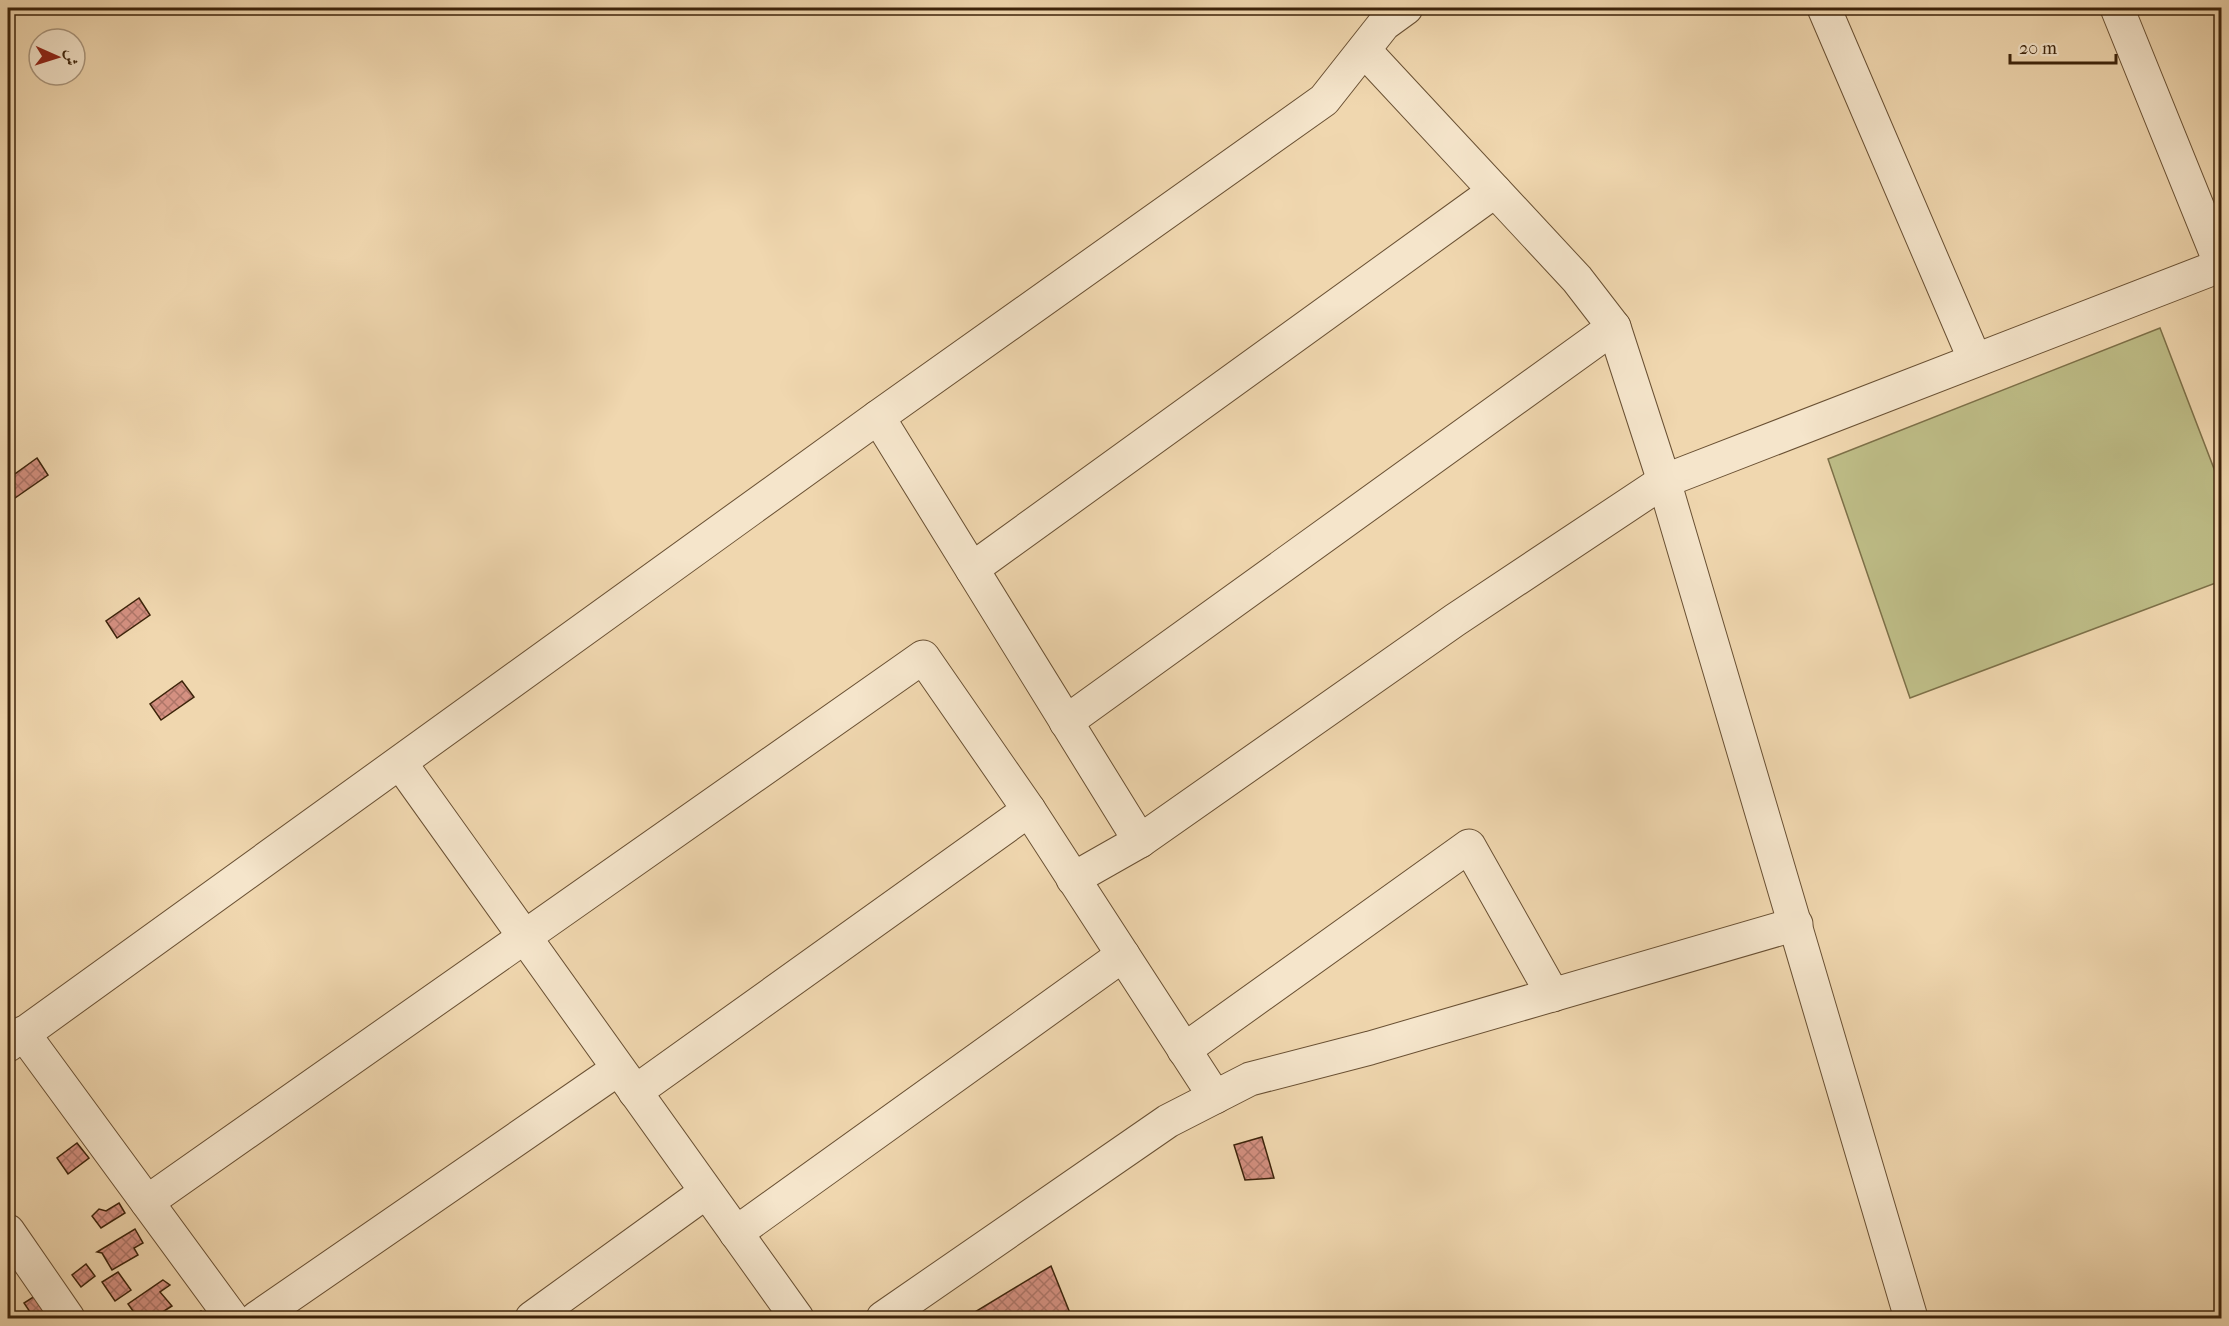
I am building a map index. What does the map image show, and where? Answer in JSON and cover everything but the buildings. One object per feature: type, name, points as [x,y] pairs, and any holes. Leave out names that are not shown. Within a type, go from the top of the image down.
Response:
[{"type":"street","points":[[232,1318],[147,1202],[15,1039],[401,764],[878,417],[1324,100],[1384,24],[1406,8]]},
{"type":"street","points":[[1824,8],[1975,360]]},
{"type":"street","points":[[1073,879],[1140,841],[1455,620],[1664,481],[2221,265],[2117,8]]},
{"type":"street","points":[[1364,50],[1576,279],[1614,327],[1664,481],[1911,1318]]},
{"type":"street","points":[[972,569],[1495,191]]},
{"type":"street","points":[[1066,722],[1614,327]]},
{"type":"street","points":[[878,417],[1140,841]]},
{"type":"street","points":[[147,1202],[923,657],[1029,810],[1215,1097]]},
{"type":"street","points":[[401,764],[797,1318]]},
{"type":"street","points":[[257,1318],[627,1080],[1029,810]]},
{"type":"street","points":[[1184,1050],[1469,846],[1553,995]]},
{"type":"street","points":[[883,1318],[1168,1121],[1250,1079],[1553,995],[1796,924]]},
{"type":"street","points":[[736,1233],[1123,955]]},
{"type":"street","points":[[532,1318],[706,1192]]},
{"type":"street","points":[[8,1231],[68,1318]]},
{"type":"shaded area","points":[[2160,328],[2221,487],[2221,581],[1910,698],[1828,459]]}]
